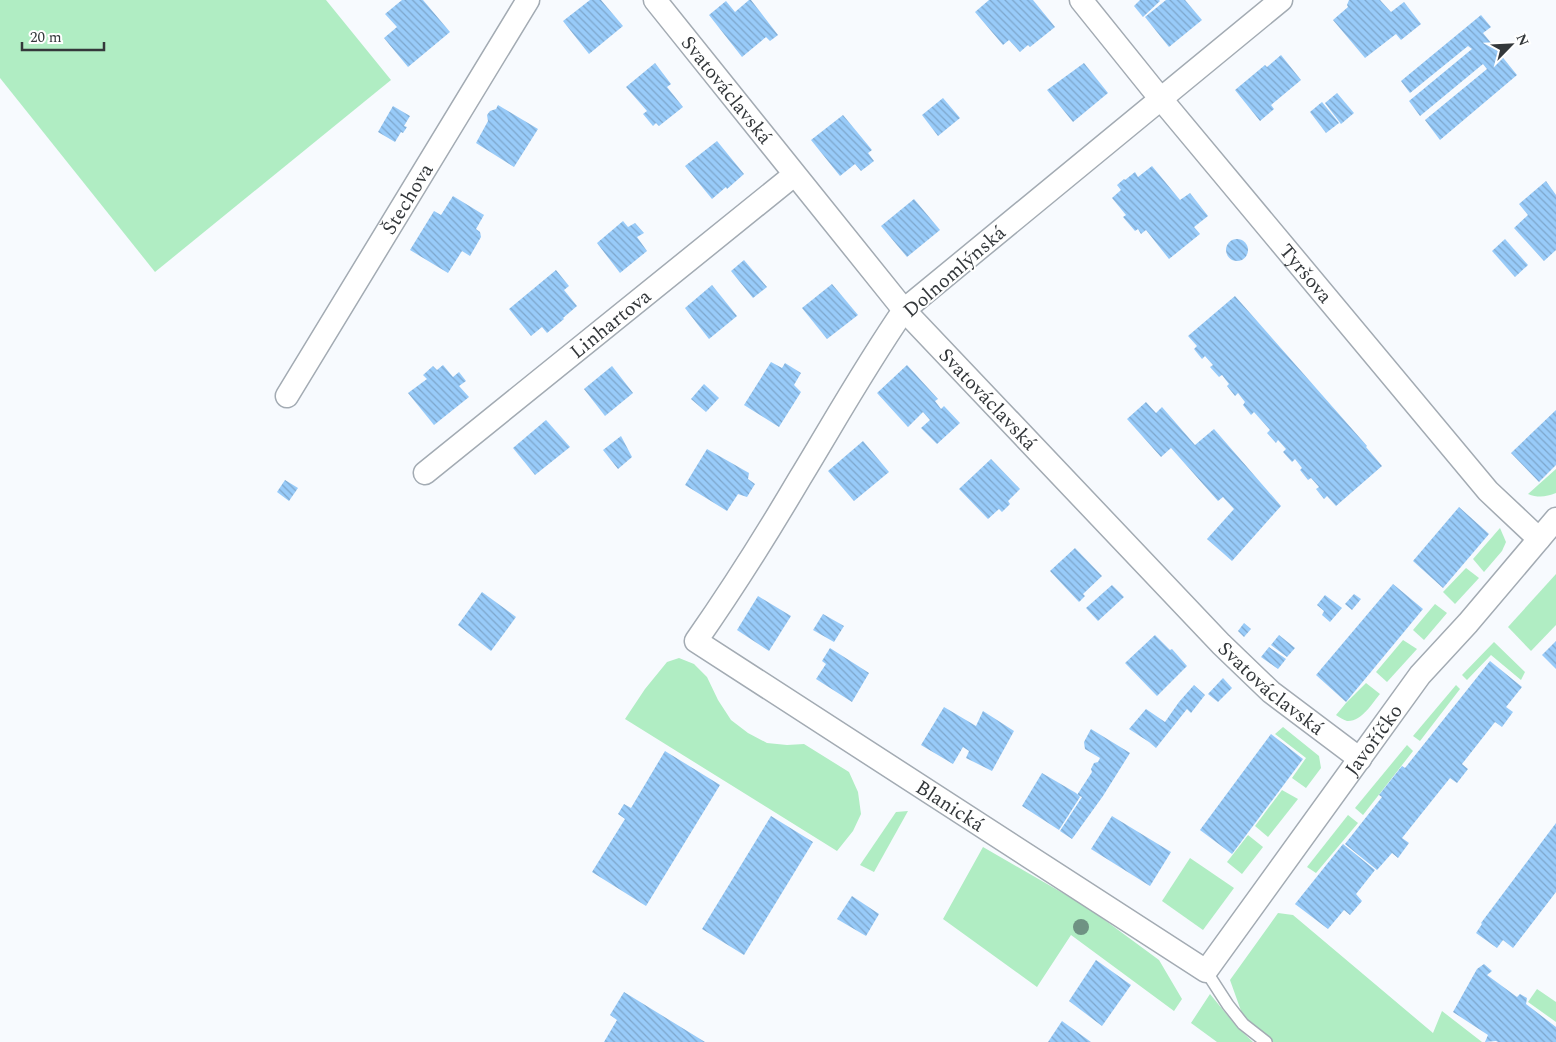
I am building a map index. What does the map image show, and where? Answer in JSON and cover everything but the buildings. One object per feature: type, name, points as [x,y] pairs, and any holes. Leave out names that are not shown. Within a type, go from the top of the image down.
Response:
[{"type":"street","name":"Štechova","points":[[287,396],[528,0]]},
{"type":"street","name":"Svatováclavská","points":[[655,0],[904,310],[1216,639],[1271,692],[1360,758]]},
{"type":"street","name":"Tyršova","points":[[1081,0],[1488,491],[1539,538]]},
{"type":"street","name":"Dolnomlýnská","points":[[696,641],[734,586],[868,365],[904,310],[1281,0]]},
{"type":"street","name":"Linhartova","points":[[425,473],[794,175]]},
{"type":"street","name":"Javoříčko","points":[[1206,971],[1420,675],[1468,623],[1556,519]]},
{"type":"street","name":"Blanická","points":[[696,641],[1206,971]]},
{"type":"lane","points":[[1206,971],[1243,1024],[1266,1042]]},
{"type":"green space","points":[[0,0],[326,0],[391,80],[155,272],[0,78]]},
{"type":"green space","points":[[1556,469],[1556,493],[1542,496],[1528,494]]},
{"type":"green space","points":[[1500,528],[1506,542],[1502,551],[1484,572],[1473,559]]},
{"type":"green space","points":[[1466,568],[1479,578],[1455,604],[1443,592]]},
{"type":"green space","points":[[1556,574],[1556,625],[1531,651],[1508,627]]},
{"type":"green space","points":[[1435,604],[1447,613],[1424,640],[1413,630]]},
{"type":"green space","points":[[1403,640],[1417,649],[1387,682],[1376,672]]},
{"type":"green space","points":[[1494,642],[1525,672],[1521,680],[1491,655],[1467,680],[1462,675]]},
{"type":"green space","points":[[679,658],[694,664],[707,677],[718,700],[731,720],[748,733],[767,743],[804,744],[849,772],[858,792],[861,814],[853,831],[837,851],[625,719],[645,689],[667,662]]},
{"type":"green space","points":[[1366,683],[1380,694],[1366,711],[1357,718],[1347,721],[1336,715],[1346,703]]},
{"type":"green space","points":[[1456,685],[1460,689],[1420,741],[1413,736]]},
{"type":"green space","points":[[1283,727],[1319,756],[1321,768],[1306,788],[1292,778],[1306,758],[1275,734]]},
{"type":"green space","points":[[1407,745],[1413,751],[1363,815],[1355,808]]},
{"type":"green space","points":[[1282,790],[1298,799],[1268,837],[1255,826]]},
{"type":"green space","points":[[908,811],[874,872],[860,865],[896,812]]},
{"type":"green space","points":[[1348,815],[1358,823],[1316,873],[1307,867]]},
{"type":"green space","points":[[1248,835],[1263,847],[1242,874],[1227,862]]},
{"type":"green space","points":[[983,847],[1087,907],[1159,960],[1182,999],[1174,1011],[1071,935],[1037,987],[943,919]]},
{"type":"green space","points":[[1190,858],[1234,888],[1203,930],[1162,901]]},
{"type":"green space","points":[[1278,913],[1293,915],[1433,1033],[1442,1011],[1482,1042],[1271,1042],[1245,1022],[1230,980]]},
{"type":"green space","points":[[1537,989],[1556,1002],[1556,1022],[1528,1002]]},
{"type":"green space","points":[[1210,994],[1237,1027],[1253,1042],[1217,1042],[1191,1023]]}]
